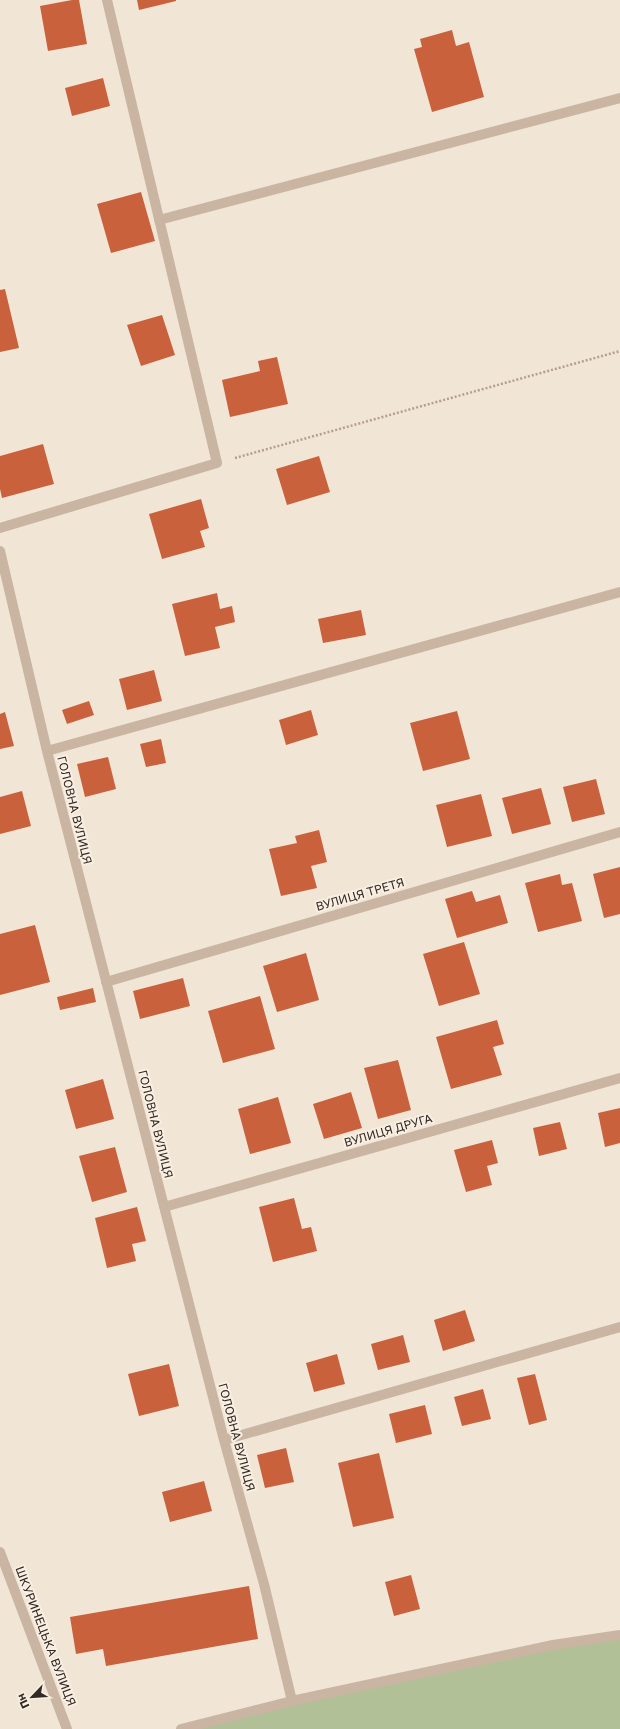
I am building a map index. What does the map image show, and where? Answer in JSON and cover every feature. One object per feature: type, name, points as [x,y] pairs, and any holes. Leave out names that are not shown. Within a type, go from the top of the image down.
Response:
[{"type":"street","points":[[0,528],[217,463],[107,0]]},
{"type":"street","points":[[159,220],[620,98]]},
{"type":"street","name":"ГОЛОВНА ВУЛИЦЯ","points":[[0,551],[47,750],[224,1440],[264,1584],[292,1701]]},
{"type":"street","points":[[47,750],[620,592]]},
{"type":"street","name":"ВУЛИЦЯ ТРЕТЯ","points":[[106,982],[620,832]]},
{"type":"street","name":"ВУЛИЦЯ ДРУГА","points":[[164,1207],[620,1078]]},
{"type":"street","points":[[224,1440],[620,1327]]},
{"type":"street","name":"ШКУРИНЕЦЬКА ВУЛИЦЯ","points":[[0,1552],[67,1729]]},
{"type":"street","points":[[181,1729],[292,1701],[553,1645],[620,1636]]},
{"type":"path","points":[[217,463],[620,351]]},
{"type":"green space","points":[[620,1635],[620,1729],[181,1729]]},
{"type":"building","points":[[79,0],[87,44],[48,51],[40,6]]},
{"type":"building","points":[[137,0],[176,0],[176,1],[139,10]]},
{"type":"building","points":[[452,30],[456,46],[469,42],[484,97],[432,112],[414,49],[422,47],[420,39]]},
{"type":"building","points":[[103,78],[110,106],[72,116],[65,88]]},
{"type":"building","points":[[141,192],[155,241],[111,253],[97,204]]},
{"type":"building","points":[[5,289],[19,348],[0,352],[0,290]]},
{"type":"building","points":[[162,315],[175,355],[141,366],[127,325]]},
{"type":"building","points":[[277,357],[288,404],[230,417],[222,380],[260,371],[258,361]]},
{"type":"building","points":[[43,444],[54,484],[2,498],[0,489],[0,456]]},
{"type":"building","points":[[319,456],[330,492],[287,505],[276,469]]},
{"type":"building","points":[[201,499],[209,528],[200,531],[205,547],[162,559],[149,514]]},
{"type":"building","points":[[217,593],[220,609],[232,606],[235,622],[215,627],[220,648],[185,656],[172,604]]},
{"type":"building","points":[[361,610],[366,635],[323,643],[318,619]]},
{"type":"building","points":[[154,670],[162,701],[127,710],[119,679]]},
{"type":"building","points":[[89,701],[94,715],[67,724],[62,710]]},
{"type":"building","points":[[311,710],[318,735],[286,745],[279,720]]},
{"type":"building","points":[[457,711],[470,759],[423,771],[410,723]]},
{"type":"building","points":[[5,712],[14,746],[0,749],[0,714]]},
{"type":"building","points":[[161,739],[166,763],[146,767],[140,744]]},
{"type":"building","points":[[108,757],[116,789],[85,797],[77,764]]},
{"type":"building","points":[[596,779],[605,814],[572,822],[563,787]]},
{"type":"building","points":[[541,788],[551,824],[512,834],[502,798]]},
{"type":"building","points":[[22,791],[31,826],[0,834],[0,797]]},
{"type":"building","points":[[481,794],[492,836],[447,847],[436,805]]},
{"type":"building","points":[[319,830],[327,862],[311,866],[317,888],[281,896],[269,849],[297,843],[295,836]]},
{"type":"building","points":[[620,867],[620,914],[604,918],[593,874]]},
{"type":"building","points":[[560,874],[562,885],[572,883],[582,921],[538,932],[525,883]]},
{"type":"building","points":[[472,891],[476,902],[500,895],[508,923],[457,938],[445,899]]},
{"type":"building","points":[[35,925],[50,982],[0,995],[0,934]]},
{"type":"building","points":[[464,942],[480,994],[439,1006],[423,954]]},
{"type":"building","points":[[306,953],[319,1000],[277,1012],[263,966]]},
{"type":"building","points":[[183,978],[190,1006],[140,1019],[133,991]]},
{"type":"building","points":[[93,988],[96,1002],[60,1010],[57,997]]},
{"type":"building","points":[[260,996],[275,1049],[223,1063],[208,1011]]},
{"type":"building","points":[[497,1020],[504,1044],[493,1047],[502,1075],[451,1089],[436,1037]]},
{"type":"building","points":[[398,1060],[411,1110],[378,1119],[364,1068]]},
{"type":"building","points":[[103,1079],[114,1119],[76,1129],[65,1090]]},
{"type":"building","points":[[351,1092],[362,1128],[324,1139],[313,1104]]},
{"type":"building","points":[[278,1097],[291,1143],[250,1154],[238,1109]]},
{"type":"building","points":[[620,1108],[620,1143],[605,1147],[598,1113]]},
{"type":"building","points":[[560,1122],[567,1149],[539,1156],[533,1128]]},
{"type":"building","points":[[492,1140],[498,1163],[487,1166],[492,1185],[466,1192],[454,1150]]},
{"type":"building","points":[[115,1147],[127,1192],[92,1202],[79,1156]]},
{"type":"building","points":[[294,1198],[302,1229],[311,1227],[317,1251],[273,1262],[259,1207]]},
{"type":"building","points":[[137,1207],[146,1241],[132,1244],[136,1261],[107,1268],[95,1218]]},
{"type":"building","points":[[465,1310],[475,1341],[443,1351],[434,1320]]},
{"type":"building","points":[[403,1335],[410,1362],[378,1370],[371,1344]]},
{"type":"building","points":[[337,1354],[345,1384],[314,1392],[306,1363]]},
{"type":"building","points":[[169,1364],[179,1406],[139,1416],[128,1374]]},
{"type":"building","points":[[535,1374],[547,1420],[529,1425],[517,1378]]},
{"type":"building","points":[[483,1389],[491,1419],[462,1426],[454,1397]]},
{"type":"building","points":[[425,1405],[432,1434],[396,1443],[389,1414]]},
{"type":"building","points":[[286,1448],[294,1482],[265,1488],[257,1455]]},
{"type":"building","points":[[379,1453],[394,1518],[353,1527],[338,1463]]},
{"type":"building","points":[[204,1481],[212,1511],[170,1522],[162,1492]]},
{"type":"building","points":[[411,1575],[420,1609],[394,1616],[385,1582]]},
{"type":"building","points":[[249,1586],[258,1639],[106,1666],[103,1649],[76,1654],[70,1617]]}]
